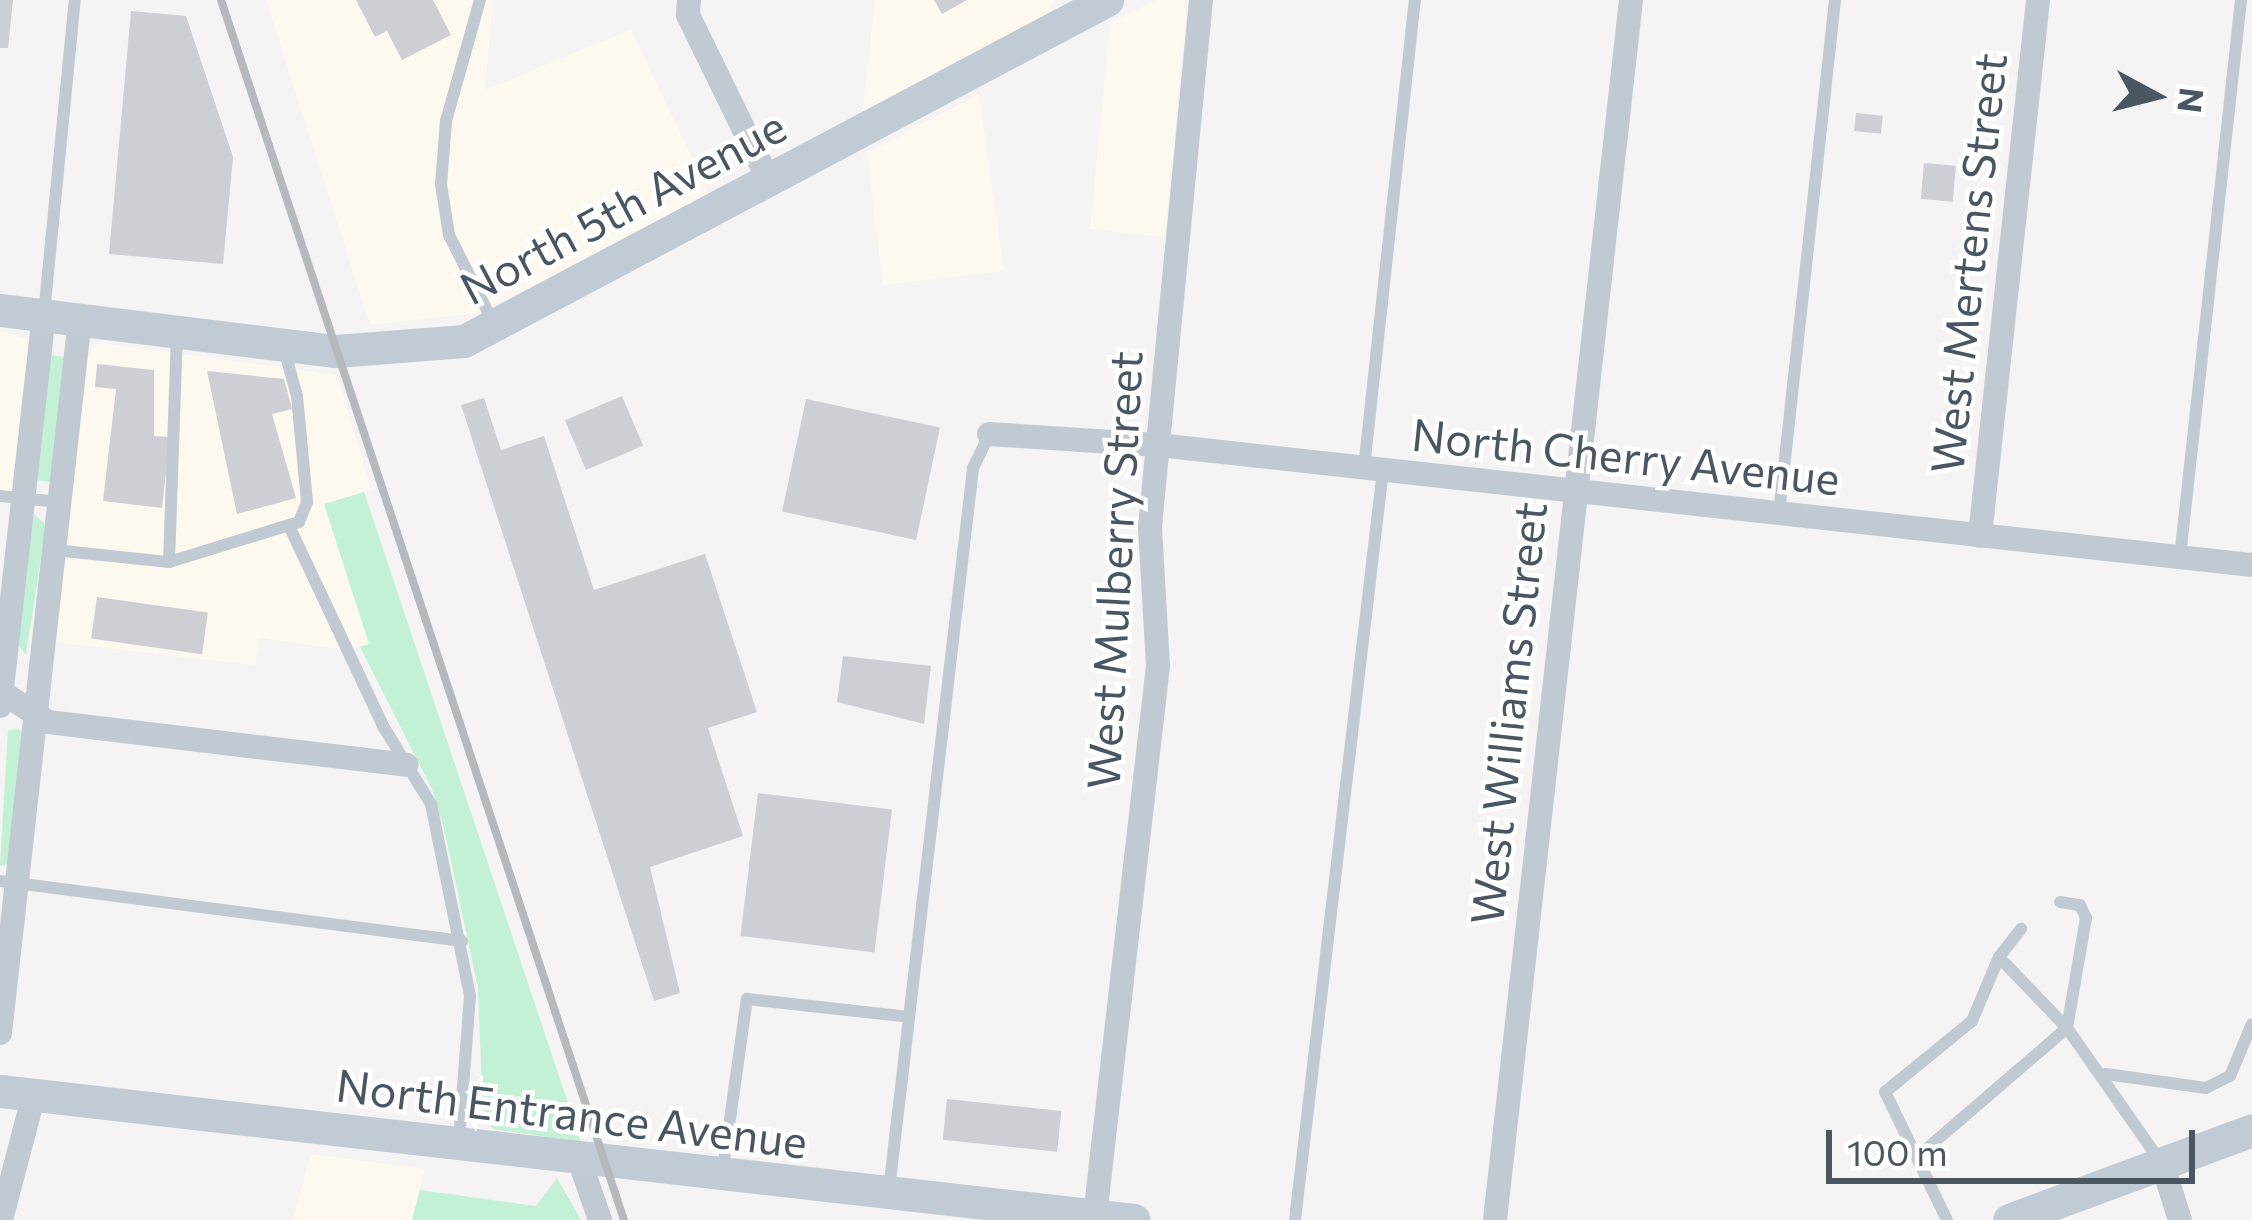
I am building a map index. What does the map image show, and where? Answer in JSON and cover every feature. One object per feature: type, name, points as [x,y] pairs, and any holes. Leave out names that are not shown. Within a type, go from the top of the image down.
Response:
[{"type":"main road","name":"North 5th Avenue","points":[[0,310],[336,351],[464,341],[768,179],[1072,8],[1107,0]]},
{"type":"main road","name":"North Entrance Avenue","points":[[0,1091],[1054,1216],[1134,1220]]},
{"type":"main road","points":[[2009,1220],[2252,1130]]},
{"type":"street","points":[[689,0],[688,15],[768,179]]},
{"type":"street","name":"West Mulberry Street","points":[[1095,1216],[1158,667],[1150,526],[1201,0]]},
{"type":"street","name":"West Williams Street","points":[[1495,1220],[1630,0]]},
{"type":"street","name":"West Mertens Street","points":[[1980,536],[2038,0]]},
{"type":"street","points":[[44,315],[12,497],[1,697],[35,709],[48,722],[406,765]]},
{"type":"street","points":[[0,1033],[8,885],[35,709],[80,320]]},
{"type":"street","name":"North Cherry Avenue","points":[[989,434],[1158,445],[2252,565]]},
{"type":"street","points":[[2,1220],[34,1094]]},
{"type":"street","points":[[579,1160],[600,1220]]},
{"type":"street","points":[[2162,1163],[2180,1220]]},
{"type":"lane","points":[[44,315],[75,0]]},
{"type":"lane","points":[[480,0],[446,121],[441,184],[448,235],[495,325]]},
{"type":"lane","points":[[1294,1220],[1374,469],[1415,0]]},
{"type":"lane","points":[[1779,514],[1835,0]]},
{"type":"lane","points":[[2180,557],[2241,0]]},
{"type":"lane","points":[[169,562],[177,331]]},
{"type":"lane","points":[[53,550],[169,562],[290,528],[307,502],[297,396],[282,343]]},
{"type":"lane","points":[[889,1193],[973,468],[977,446],[989,434]]},
{"type":"lane","points":[[12,497],[59,502]]},
{"type":"lane","points":[[290,528],[406,765],[430,804],[470,996],[458,1145]]},
{"type":"lane","points":[[8,885],[462,941]]},
{"type":"lane","points":[[1917,1157],[2067,1028],[2086,918],[2080,905],[2060,902]]},
{"type":"lane","points":[[1947,1220],[1885,1092],[1972,1021],[1999,957],[2021,929]]},
{"type":"lane","points":[[1999,957],[2104,1074],[2162,1163]]},
{"type":"lane","points":[[722,1175],[747,999],[909,1017]]},
{"type":"lane","points":[[2104,1074],[2206,1088],[2230,1076],[2252,1024]]},
{"type":"shaded area","points":[[266,0],[493,0],[485,90],[631,29],[710,196],[478,313],[370,325]]},
{"type":"shaded area","points":[[875,0],[1054,0],[1050,14],[862,114]]},
{"type":"shaded area","points":[[1155,0],[1184,0],[1187,7],[1165,237],[1090,229],[1110,23]]},
{"type":"shaded area","points":[[979,94],[1004,271],[883,285],[867,153]]},
{"type":"shaded area","points":[[0,331],[30,339],[12,504],[0,502]]},
{"type":"shaded area","points":[[99,343],[337,375],[371,489],[324,505],[369,644],[345,650],[260,638],[255,665],[52,642],[85,355]]},
{"type":"shaded area","points":[[311,1154],[425,1169],[412,1220],[293,1220]]},
{"type":"green space","points":[[50,355],[66,357],[51,482],[35,480]]},
{"type":"green space","points":[[364,492],[581,1142],[493,1129],[483,1117],[478,988],[445,833],[432,789],[360,647],[369,644],[324,504]]},
{"type":"green space","points":[[33,513],[46,525],[26,655],[18,645]]},
{"type":"green space","points":[[8,730],[25,733],[11,864],[0,866]]},
{"type":"green space","points":[[557,1178],[581,1220],[412,1220],[420,1190],[536,1206]]},
{"type":"building","points":[[0,0],[13,0],[8,48],[0,48]]},
{"type":"building","points":[[356,0],[433,0],[451,35],[402,60],[387,31],[375,37]]},
{"type":"building","points":[[934,0],[967,0],[942,14]]},
{"type":"building","points":[[131,11],[186,16],[233,157],[223,264],[109,254]]},
{"type":"building","points":[[1856,113],[1883,116],[1881,134],[1854,131]]},
{"type":"building","points":[[1924,163],[1956,166],[1953,202],[1921,199]]},
{"type":"building","points":[[97,364],[154,370],[154,436],[170,437],[162,508],[103,501],[116,389],[95,387]]},
{"type":"building","points":[[207,371],[284,379],[292,409],[272,414],[296,498],[237,514]]},
{"type":"building","points":[[622,396],[643,446],[586,470],[565,420]]},
{"type":"building","points":[[484,398],[501,450],[544,436],[594,590],[705,554],[757,712],[708,728],[743,836],[650,867],[680,993],[654,1001],[461,405]]},
{"type":"building","points":[[806,399],[940,427],[916,540],[782,511]]},
{"type":"building","points":[[97,597],[208,613],[202,654],[91,639]]},
{"type":"building","points":[[843,656],[931,666],[924,724],[837,702]]},
{"type":"building","points":[[758,793],[892,809],[874,952],[740,936]]},
{"type":"building","points":[[947,1099],[1061,1111],[1057,1152],[943,1140]]},
{"type":"railway","points":[[221,0],[624,1220]]}]
